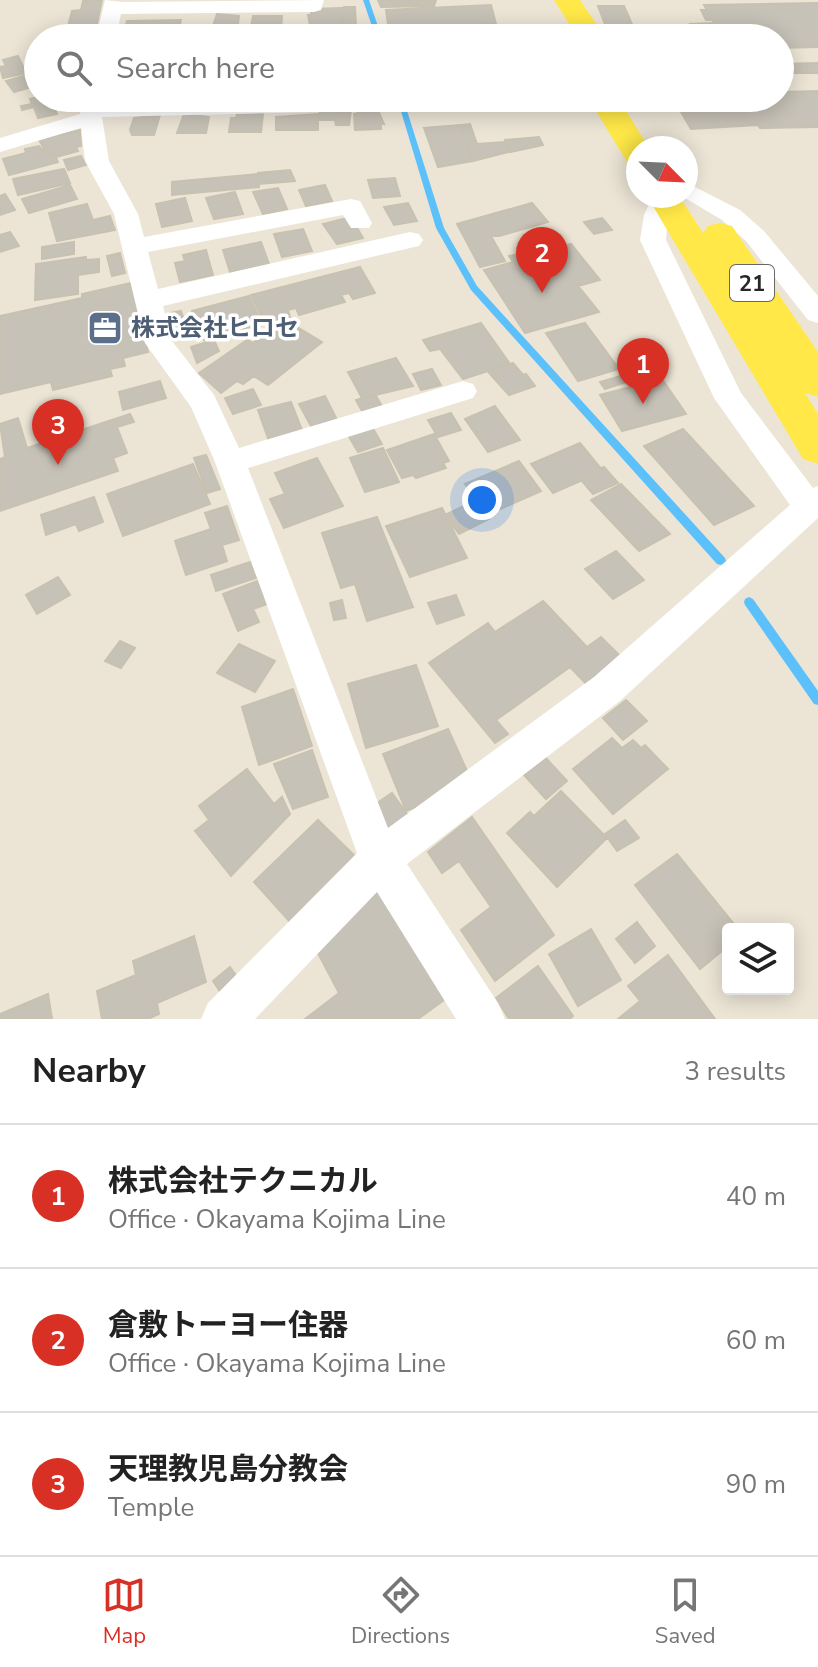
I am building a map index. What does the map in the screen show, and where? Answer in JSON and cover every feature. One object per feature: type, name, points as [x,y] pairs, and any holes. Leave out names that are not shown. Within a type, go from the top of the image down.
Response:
[{"type":"main road","points":[[542,0],[557,24]]},
{"type":"main road","points":[[567,0],[583,24]]},
{"type":"main road","points":[[622,112],[631,136]]},
{"type":"main road","points":[[630,112],[652,136]]},
{"type":"main road","name":"21","points":[[687,208],[803,392],[818,448]]},
{"type":"street","points":[[109,24],[113,4],[314,6],[315,0]]},
{"type":"street","points":[[0,145],[83,112]]},
{"type":"street","points":[[91,112],[97,161],[126,214],[159,343],[204,403],[230,462],[380,859],[482,1019]]},
{"type":"street","points":[[698,201],[731,215],[755,236],[818,314]]},
{"type":"street","points":[[136,246],[351,206],[360,223]]},
{"type":"street","points":[[224,1019],[380,859],[607,689],[813,502],[729,398],[653,240],[656,215],[662,208]]},
{"type":"street","points":[[149,300],[410,240]]},
{"type":"street","points":[[230,462],[463,391]]},
{"type":"building","points":[[102,0],[97,24],[69,24],[72,11],[81,10],[83,1]]},
{"type":"building","points":[[378,0],[436,0],[434,6],[381,7]]},
{"type":"building","points":[[818,3],[818,47],[794,48],[794,24],[690,24],[714,23],[706,20],[701,10],[707,10],[704,5]]},
{"type":"building","points":[[491,5],[496,24],[388,24],[386,10]]},
{"type":"building","points":[[598,6],[624,6],[632,24],[605,24]]},
{"type":"building","points":[[355,7],[356,24],[344,24],[341,9]]},
{"type":"building","points":[[341,8],[343,24],[310,24],[308,15],[311,15],[311,9]]},
{"type":"building","points":[[217,14],[239,16],[238,24],[214,24]]},
{"type":"building","points":[[253,16],[282,16],[281,24],[252,24]]},
{"type":"building","points":[[181,20],[180,24],[126,24],[127,21]]},
{"type":"building","points":[[18,56],[24,73],[3,78],[0,67],[6,66],[3,60]]},
{"type":"building","points":[[818,63],[818,73],[794,73],[794,64]]},
{"type":"building","points":[[24,76],[24,89],[14,92],[6,81]]},
{"type":"building","points":[[818,91],[818,127],[760,128],[758,125],[691,129],[681,112],[794,112],[794,92]]},
{"type":"building","points":[[36,112],[57,114],[38,118]]},
{"type":"building","points":[[320,112],[351,112],[349,125],[336,125],[335,120],[319,120]]},
{"type":"building","points":[[379,112],[384,124],[381,123],[381,129],[355,130],[354,114]]},
{"type":"building","points":[[184,114],[209,117],[206,133],[177,133]]},
{"type":"building","points":[[237,114],[263,114],[261,132],[229,132],[231,118],[236,118]]},
{"type":"building","points":[[318,114],[318,130],[276,130],[276,117]]},
{"type":"building","points":[[160,115],[154,135],[132,135],[130,130],[134,118]]},
{"type":"building","points":[[470,124],[477,144],[504,142],[508,152],[473,161],[460,125]]},
{"type":"building","points":[[460,125],[473,161],[438,167],[424,128]]},
{"type":"building","points":[[80,130],[81,146],[76,147],[78,151],[56,157],[54,153],[47,154],[39,140]]},
{"type":"building","points":[[539,137],[543,145],[510,152],[505,140]]},
{"type":"building","points":[[39,146],[47,155],[54,153],[58,162],[9,175],[3,159]]},
{"type":"building","points":[[81,156],[86,165],[68,170],[64,160]]},
{"type":"building","points":[[64,169],[70,183],[18,195],[13,179]]},
{"type":"building","points":[[290,170],[295,181],[259,184],[258,173]]},
{"type":"building","points":[[258,174],[259,187],[172,195],[172,182]]},
{"type":"building","points":[[395,178],[400,196],[373,198],[368,180]]},
{"type":"building","points":[[70,185],[77,199],[29,213],[22,199]]},
{"type":"building","points":[[325,185],[332,201],[306,206],[299,190]]},
{"type":"building","points":[[278,188],[287,209],[263,214],[253,192]]},
{"type":"building","points":[[235,192],[243,214],[214,219],[206,198]]},
{"type":"building","points":[[5,194],[15,210],[0,215],[0,196]]},
{"type":"building","points":[[185,198],[192,221],[162,227],[156,204]]},
{"type":"building","points":[[408,203],[417,221],[394,225],[384,207]]},
{"type":"building","points":[[532,203],[548,222],[491,236],[505,261],[480,267],[457,224]]},
{"type":"building","points":[[87,204],[93,220],[110,216],[115,230],[57,241],[49,213]]},
{"type":"building","points":[[351,217],[363,238],[337,244],[323,224]]},
{"type":"building","points":[[602,218],[612,230],[594,234],[584,222]]},
{"type":"building","points":[[303,229],[312,251],[282,257],[274,234]]},
{"type":"building","points":[[10,232],[19,246],[0,252],[0,235]]},
{"type":"building","points":[[74,242],[74,254],[42,259],[42,247]]},
{"type":"building","points":[[261,242],[269,264],[230,272],[223,250]]},
{"type":"building","points":[[571,244],[600,280],[578,286],[599,312],[525,333],[484,270],[513,262],[509,256],[526,252],[529,256]]},
{"type":"building","points":[[206,250],[213,275],[180,282],[175,263],[185,261],[183,255]]},
{"type":"building","points":[[120,253],[125,273],[112,276],[107,256]]},
{"type":"building","points":[[86,257],[86,260],[99,259],[99,272],[78,275],[78,294],[35,300],[36,264]]},
{"type":"building","points":[[360,267],[375,293],[353,299],[349,293],[341,295],[345,302],[299,315],[296,308],[288,310],[290,317],[264,323],[251,295]]},
{"type":"building","points":[[131,283],[148,352],[123,358],[125,366],[110,369],[112,376],[53,390],[51,382],[0,394],[0,316],[82,298],[82,294]]},
{"type":"building","points":[[249,296],[262,324],[239,330],[236,324],[227,327],[230,333],[204,340],[192,311]]},
{"type":"building","points":[[181,311],[188,332],[177,335],[170,313]]},
{"type":"building","points":[[481,323],[510,364],[463,379],[440,349],[430,351],[423,340]]},
{"type":"building","points":[[585,323],[619,369],[578,381],[546,333]]},
{"type":"building","points":[[276,326],[288,333],[297,327],[322,342],[268,385],[254,376],[243,384],[237,381],[221,393],[199,373],[247,340],[253,343]]},
{"type":"building","points":[[214,340],[219,351],[197,363],[191,347]]},
{"type":"building","points":[[396,358],[413,386],[362,398],[348,372]]},
{"type":"building","points":[[513,363],[535,386],[509,395],[489,373]]},
{"type":"building","points":[[432,369],[441,385],[421,390],[413,374]]},
{"type":"building","points":[[621,376],[626,382],[605,389],[600,382]]},
{"type":"building","points":[[662,379],[686,414],[622,431],[600,395]]},
{"type":"building","points":[[160,381],[166,398],[123,410],[119,392]]},
{"type":"building","points":[[253,389],[261,405],[233,414],[225,398]]},
{"type":"building","points":[[375,394],[382,406],[362,411],[356,400]]},
{"type":"building","points":[[325,396],[337,420],[312,428],[299,404]]},
{"type":"building","points":[[291,402],[304,435],[270,444],[258,410]]},
{"type":"building","points":[[495,406],[520,440],[488,452],[465,419]]},
{"type":"building","points":[[451,413],[461,430],[438,437],[428,420]]},
{"type":"building","points":[[130,414],[134,422],[117,427],[127,453],[113,458],[118,471],[0,511],[0,459],[5,457],[0,424],[18,418],[27,448]]},
{"type":"building","points":[[372,427],[382,444],[358,452],[348,435]]},
{"type":"building","points":[[683,429],[754,506],[714,525],[644,446]]},
{"type":"building","points":[[434,434],[449,461],[443,463],[446,468],[416,478],[413,475],[402,478],[387,450]]},
{"type":"building","points":[[580,443],[603,471],[553,493],[531,464]]},
{"type":"building","points":[[383,448],[399,482],[365,492],[350,458]]},
{"type":"building","points":[[206,455],[220,489],[207,493],[194,458]]},
{"type":"building","points":[[317,458],[343,506],[284,528],[270,499],[285,494],[275,473]]},
{"type":"building","points":[[519,461],[541,491],[487,515],[465,484]]},
{"type":"building","points":[[193,464],[210,504],[123,536],[107,494]]},
{"type":"building","points":[[604,467],[618,483],[593,494],[581,480],[603,471],[601,468]]},
{"type":"building","points":[[621,484],[670,534],[639,551],[591,500]]},
{"type":"building","points":[[94,497],[103,522],[79,531],[76,524],[46,535],[41,515]]},
{"type":"building","points":[[474,501],[489,519],[459,534],[445,515]]},
{"type":"building","points":[[227,506],[239,540],[222,545],[227,561],[186,575],[175,541],[211,529],[205,513]]},
{"type":"building","points":[[442,508],[467,558],[410,577],[386,526]]},
{"type":"building","points":[[377,517],[413,607],[367,621],[355,584],[341,588],[322,533]]},
{"type":"building","points":[[616,551],[644,580],[613,599],[585,569]]},
{"type":"building","points":[[250,562],[256,578],[216,591],[211,575]]},
{"type":"building","points":[[58,577],[70,595],[37,614],[26,595]]},
{"type":"building","points":[[260,580],[270,603],[253,609],[259,622],[238,631],[223,594]]},
{"type":"building","points":[[456,595],[464,615],[437,624],[428,603]]},
{"type":"building","points":[[342,600],[346,618],[334,620],[330,603]]},
{"type":"building","points":[[543,601],[587,647],[601,637],[627,663],[591,689],[570,667],[496,720],[508,734],[495,743],[429,663],[488,623],[495,632]]},
{"type":"building","points":[[120,641],[135,648],[121,668],[105,661]]},
{"type":"building","points":[[239,644],[275,661],[255,692],[217,673]]},
{"type":"building","points":[[416,665],[438,726],[366,748],[348,684]]},
{"type":"building","points":[[293,689],[312,746],[259,765],[242,707]]},
{"type":"building","points":[[626,700],[647,721],[623,740],[603,718]]},
{"type":"building","points":[[448,729],[473,784],[406,811],[383,754]]},
{"type":"building","points":[[612,738],[622,748],[633,740],[641,748],[645,745],[668,769],[613,814],[573,769]]},
{"type":"building","points":[[312,750],[328,797],[293,809],[274,764]]},
{"type":"building","points":[[545,757],[567,781],[546,799],[524,775]]},
{"type":"building","points":[[247,769],[274,804],[282,797],[290,814],[231,876],[195,831],[209,820],[199,806]]},
{"type":"building","points":[[561,791],[607,838],[557,887],[507,833],[530,812],[534,816]]},
{"type":"building","points":[[392,793],[410,818],[388,833],[370,808]]},
{"type":"building","points":[[472,817],[554,935],[495,981],[461,930],[491,907],[459,861],[442,873],[428,852]]},
{"type":"building","points":[[318,820],[355,856],[291,923],[254,882]]},
{"type":"building","points":[[625,820],[639,838],[617,851],[605,834]]},
{"type":"building","points":[[677,854],[733,923],[722,923],[722,951],[700,969],[635,885]]},
{"type":"building","points":[[379,890],[444,1000],[418,1019],[305,1019],[339,993],[309,936]]},
{"type":"building","points":[[637,922],[655,946],[635,963],[616,939]]},
{"type":"building","points":[[591,929],[621,980],[578,1006],[549,954]]},
{"type":"building","points":[[194,936],[206,982],[157,1003],[159,1014],[148,1019],[102,1019],[97,991],[136,975],[133,961]]},
{"type":"building","points":[[668,955],[715,1019],[618,1019],[640,1001],[628,986]]},
{"type":"building","points":[[538,966],[573,1016],[570,1019],[509,1019],[496,998]]},
{"type":"building","points":[[230,967],[245,988],[228,1004],[213,981]]},
{"type":"building","points":[[48,994],[52,1019],[0,1019],[0,1014]]},
{"type":"waterway","points":[[366,0],[374,24]]},
{"type":"waterway","points":[[404,112],[440,228],[474,288],[721,561]]},
{"type":"waterway","points":[[749,602],[818,700]]},
{"type":"place","name":"倉敷トーヨー住器","points":[[542,293]]},
{"type":"place","name":"株式会社ヒロセ","points":[[105,328]]},
{"type":"place","name":"株式会社テクニカル","points":[[643,404]]},
{"type":"place","name":"天理教児島分教会","points":[[58,465]]}]
